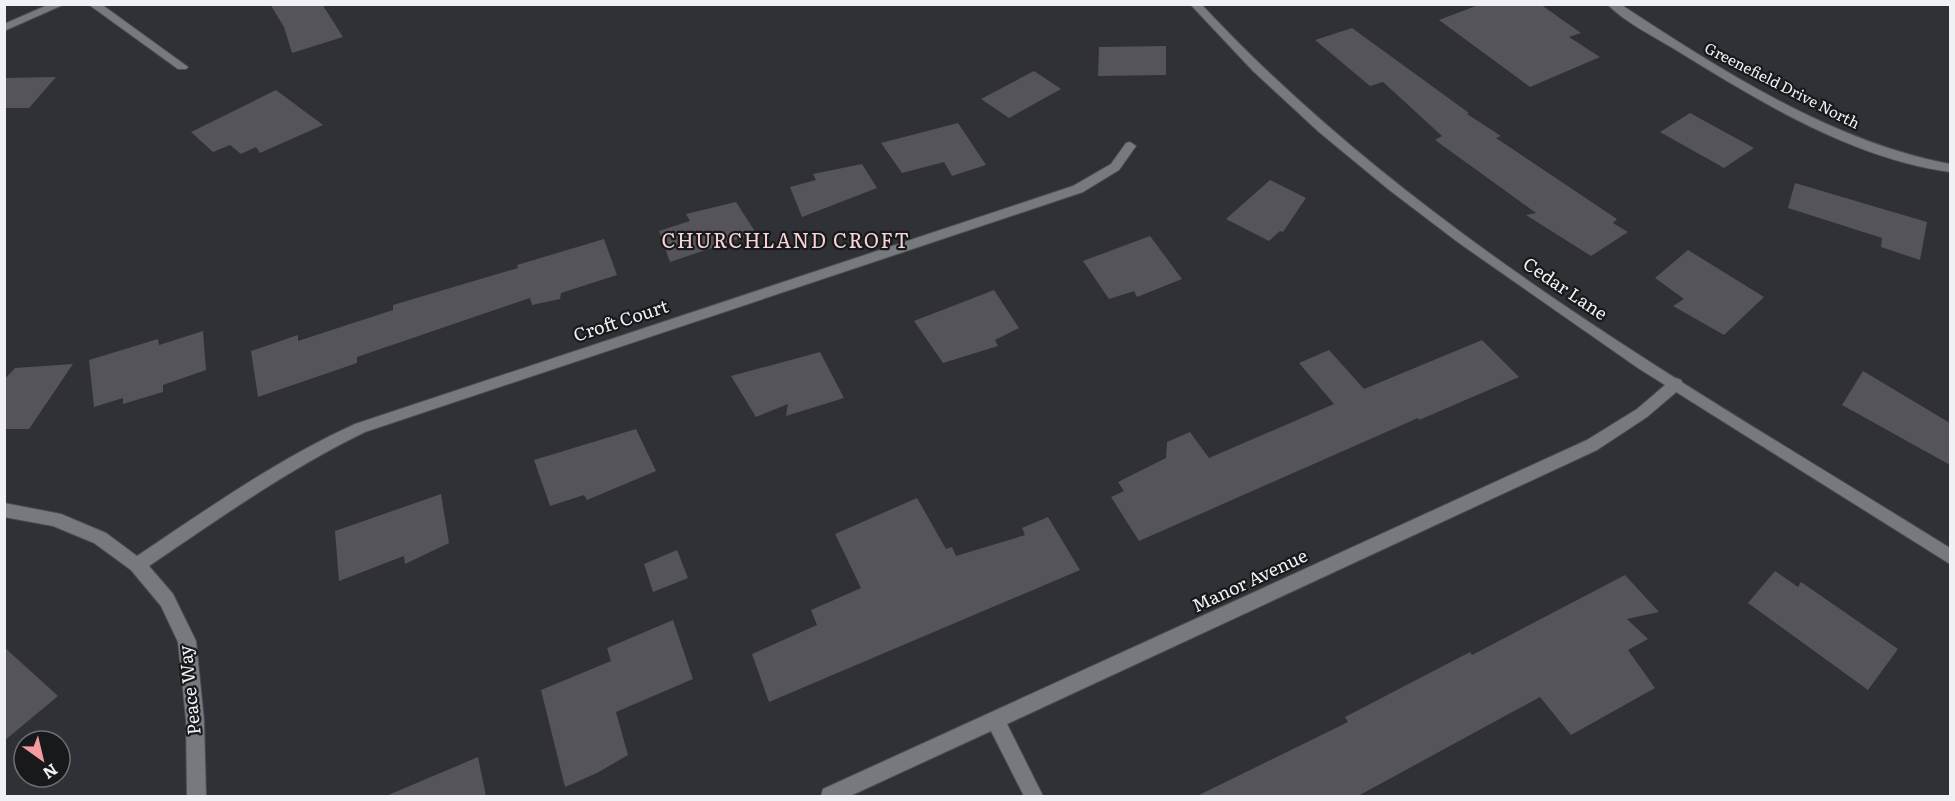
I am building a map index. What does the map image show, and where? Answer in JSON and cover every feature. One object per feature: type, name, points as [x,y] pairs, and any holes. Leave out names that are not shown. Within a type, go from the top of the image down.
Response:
[{"type":"street","points":[[4,28],[60,4]]},
{"type":"street","points":[[93,4],[182,67]]},
{"type":"street","name":"Greenefield Drive North","points":[[1612,4],[1704,63],[1816,123],[1885,154],[1950,168]]},
{"type":"street","name":"Cedar Lane","points":[[1198,5],[1254,67],[1322,129],[1408,199],[1510,274],[1676,384],[1950,557]]},
{"type":"street","name":"Croft Court","points":[[137,565],[269,476],[311,451],[360,428],[1078,189],[1115,167],[1130,146]]},
{"type":"street","name":"Manor Avenue","points":[[830,796],[1592,445],[1642,413],[1676,384]]},
{"type":"street","name":"Peace Way","points":[[4,510],[55,519],[100,538],[137,565],[167,600],[187,641],[195,720],[197,796]]},
{"type":"street","points":[[995,720],[1034,796]]},
{"type":"building","points":[[270,4],[322,4],[343,37],[292,53],[284,27]]},
{"type":"building","points":[[1481,4],[1540,4],[1581,33],[1569,37],[1600,57],[1530,87],[1439,20]]},
{"type":"building","points":[[1352,28],[1469,113],[1467,114],[1501,136],[1496,138],[1617,219],[1613,223],[1628,232],[1591,256],[1526,215],[1536,213],[1435,140],[1442,136],[1383,82],[1370,86],[1315,40]]},
{"type":"building","points":[[1166,46],[1166,75],[1098,76],[1099,47]]},
{"type":"building","points":[[1034,71],[1061,89],[1009,118],[981,99]]},
{"type":"building","points":[[56,77],[29,108],[4,108],[4,78]]},
{"type":"building","points":[[276,90],[323,125],[260,153],[256,147],[241,154],[230,145],[213,152],[191,132]]},
{"type":"building","points":[[1690,113],[1754,148],[1724,168],[1660,132]]},
{"type":"building","points":[[958,123],[986,165],[952,176],[944,162],[902,173],[881,143]]},
{"type":"building","points":[[862,164],[877,188],[802,217],[790,187],[816,180],[813,174]]},
{"type":"building","points":[[1270,180],[1306,198],[1283,232],[1280,231],[1269,241],[1226,219]]},
{"type":"building","points":[[1795,183],[1927,222],[1920,260],[1881,247],[1882,238],[1788,208]]},
{"type":"building","points":[[736,202],[756,233],[670,262],[659,231],[690,221],[686,214]]},
{"type":"building","points":[[1150,236],[1182,279],[1137,297],[1134,291],[1109,299],[1083,261]]},
{"type":"building","points":[[604,239],[617,275],[561,293],[560,299],[532,305],[530,298],[357,357],[357,363],[258,397],[251,351],[298,335],[298,341],[393,310],[393,305],[518,268],[517,265]]},
{"type":"building","points":[[1688,250],[1764,297],[1724,335],[1673,306],[1684,299],[1655,278]]},
{"type":"building","points":[[994,290],[1019,328],[995,340],[998,346],[943,363],[914,321]]},
{"type":"building","points":[[203,331],[206,370],[163,385],[163,392],[123,404],[123,398],[94,407],[89,360],[158,339],[159,345]]},
{"type":"building","points":[[1482,340],[1519,377],[1419,420],[1418,418],[1139,541],[1111,497],[1124,491],[1118,482],[1166,458],[1167,442],[1190,432],[1209,458],[1334,404],[1299,363],[1329,350],[1364,389]]},
{"type":"building","points":[[820,352],[844,398],[786,416],[788,404],[756,417],[731,376]]},
{"type":"building","points":[[73,364],[29,429],[4,429],[4,380],[15,368]]},
{"type":"building","points":[[1863,371],[1950,423],[1950,465],[1842,405]]},
{"type":"building","points":[[636,429],[656,471],[587,500],[584,495],[550,506],[534,460]]},
{"type":"building","points":[[441,494],[449,543],[405,564],[404,556],[339,581],[335,531]]},
{"type":"building","points":[[917,498],[946,549],[952,547],[956,556],[1025,535],[1022,528],[1048,517],[1080,570],[769,702],[752,654],[817,625],[811,610],[861,588],[835,534]]},
{"type":"building","points":[[677,550],[688,578],[653,592],[644,564]]},
{"type":"building","points":[[1775,571],[1798,587],[1801,582],[1898,649],[1868,690],[1748,603]]},
{"type":"building","points":[[1625,575],[1659,612],[1627,619],[1648,639],[1628,650],[1655,688],[1571,735],[1540,697],[1358,796],[1197,796],[1348,722],[1345,717],[1470,652],[1472,655]]},
{"type":"building","points":[[673,620],[693,679],[616,712],[628,755],[597,773],[565,787],[541,690],[611,661],[607,648]]},
{"type":"building","points":[[4,647],[58,696],[18,729],[12,729],[12,734],[4,741]]},
{"type":"building","points":[[478,757],[486,796],[386,796]]},
{"type":"district","name":"CHURCHLAND CROFT","points":[[786,241]]}]
